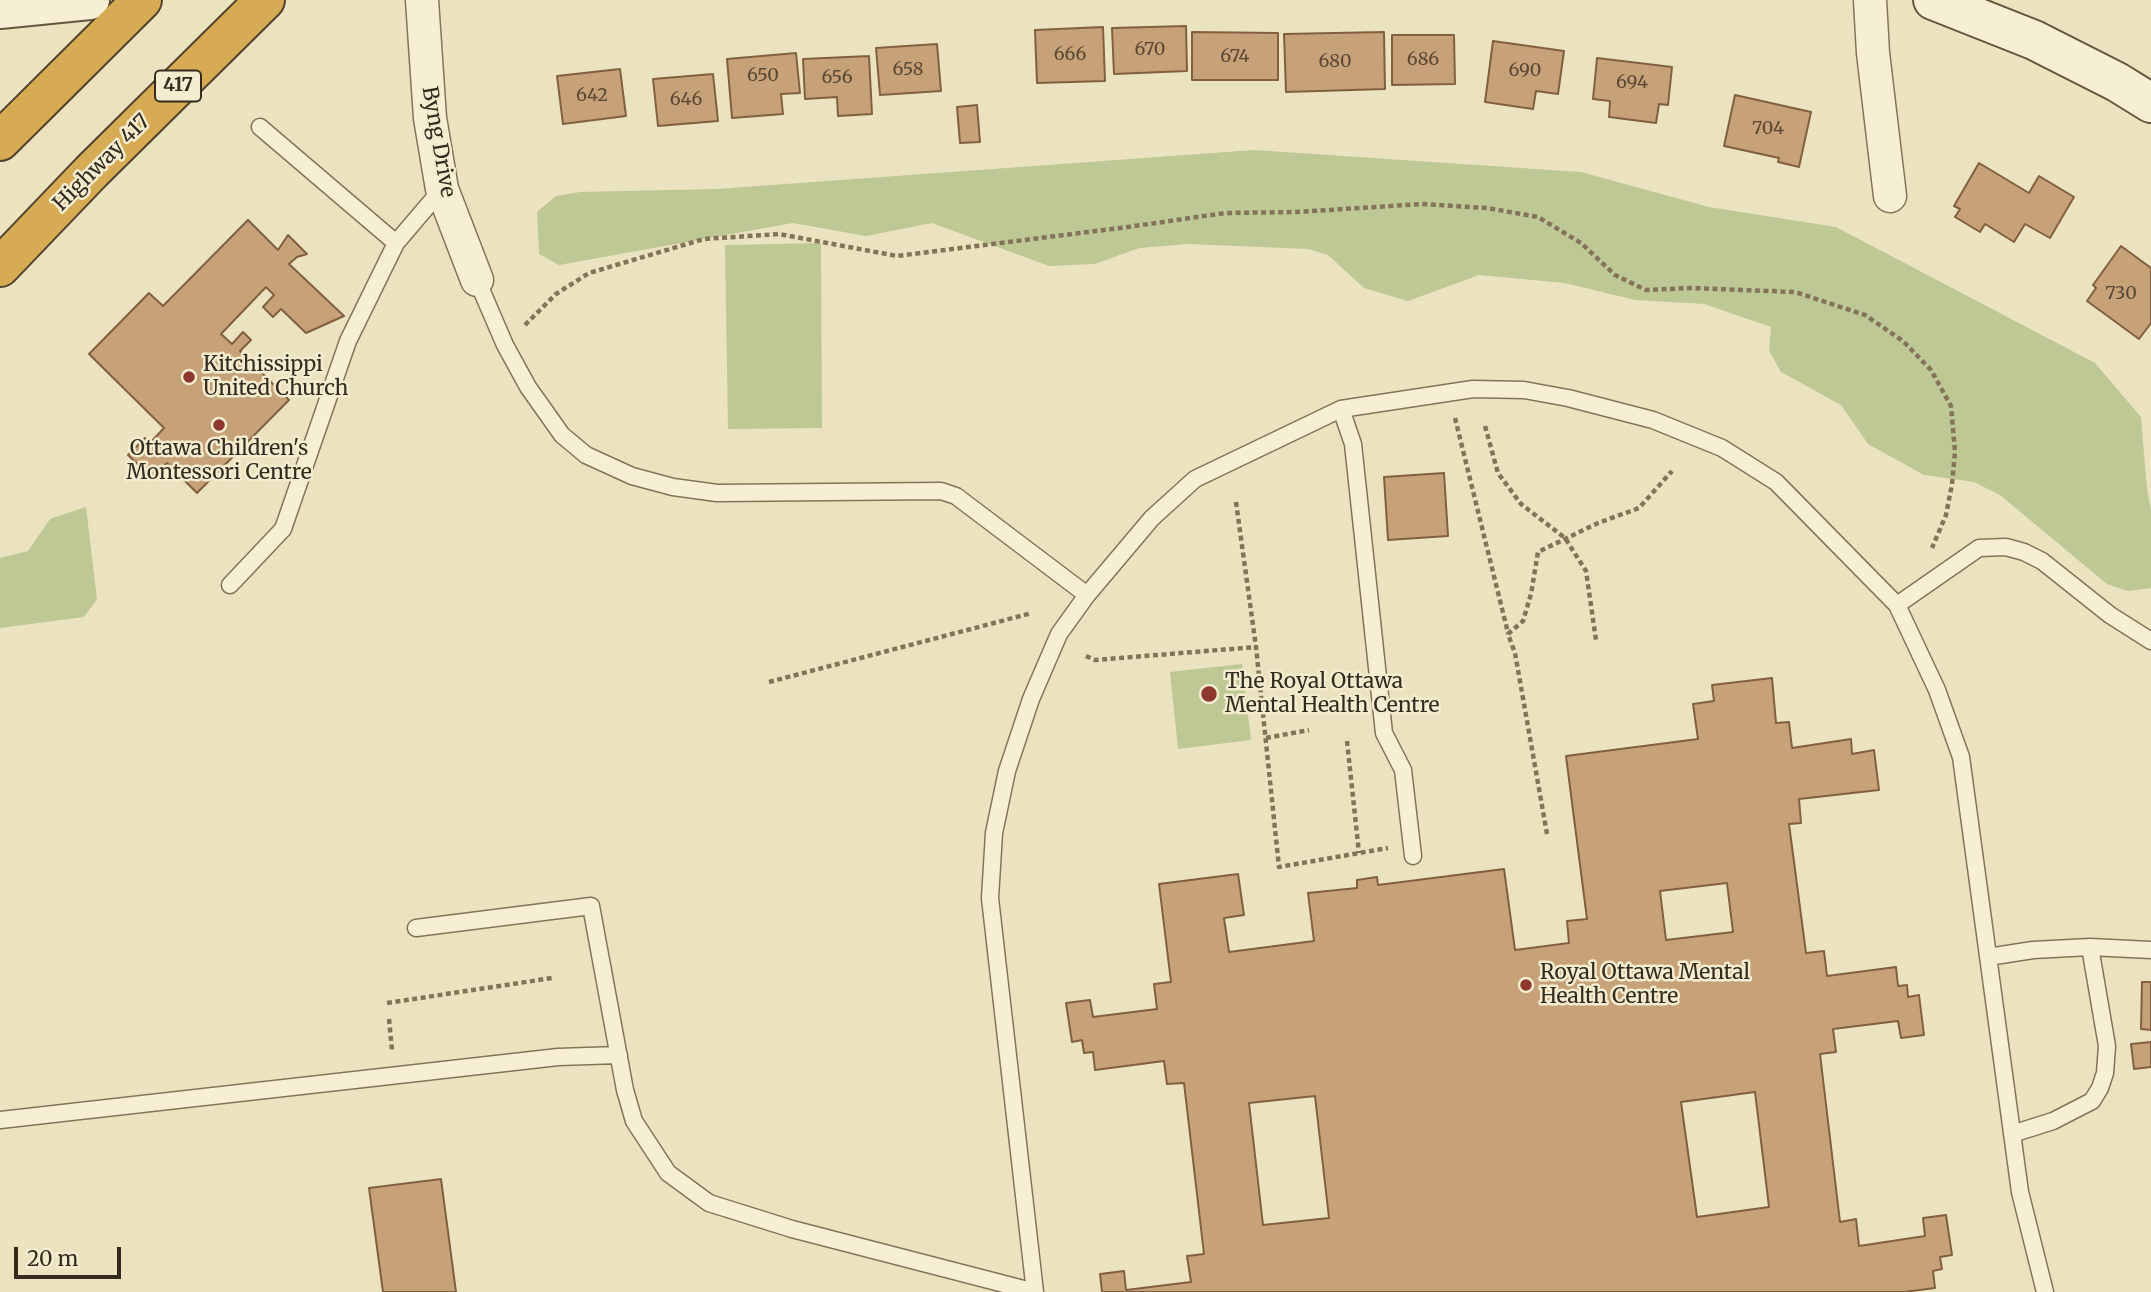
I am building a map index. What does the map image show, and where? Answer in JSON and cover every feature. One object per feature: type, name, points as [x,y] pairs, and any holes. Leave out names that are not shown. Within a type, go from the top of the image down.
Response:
[{"type":"highway","points":[[0,141],[142,0]]},
{"type":"highway","name":"Highway 417","points":[[0,267],[92,171],[265,0]]},
{"type":"main road","points":[[0,9],[90,0]]},
{"type":"main road","points":[[1933,0],[2035,40],[2117,82],[2151,103]]},
{"type":"street","name":"Byng Drive","points":[[422,0],[430,118],[442,189],[477,280]]},
{"type":"street","points":[[1870,0],[1873,53],[1890,195]]},
{"type":"lane","points":[[261,127],[396,243]]},
{"type":"lane","points":[[230,585],[283,529],[348,341],[396,243],[442,189]]},
{"type":"lane","points":[[477,280],[505,345],[528,387],[562,435],[586,455],[632,476],[673,487],[717,493],[941,491],[956,496],[1087,595]]},
{"type":"lane","points":[[416,928],[591,906],[625,1090],[635,1125],[668,1173],[709,1203],[792,1229],[1035,1292],[990,898],[994,833],[1007,771],[1031,699],[1059,634],[1087,595],[1152,519],[1195,479],[1341,409],[1472,388],[1524,390],[1567,398],[1653,420],[1722,448],[1776,482],[1897,606],[1937,690],[1961,757],[2020,1192],[2045,1292]]},
{"type":"lane","points":[[1341,409],[1353,444],[1384,733],[1403,770],[1412,849]]},
{"type":"lane","points":[[1897,606],[1979,548],[2006,547],[2042,561],[2110,615],[2151,641]]},
{"type":"lane","points":[[1989,957],[2033,950],[2090,947],[2151,950]]},
{"type":"lane","points":[[2012,1134],[2053,1121],[2092,1101],[2100,1087],[2105,1073],[2107,1046],[2090,947]]},
{"type":"lane","points":[[0,1120],[558,1057],[619,1055]]},
{"type":"path","points":[[505,345],[556,294],[589,273],[704,239],[779,234],[897,256],[1128,228],[1225,213],[1297,212],[1422,204],[1487,208],[1538,217],[1581,243],[1615,275],[1646,290],[1702,288],[1795,292],[1865,315],[1903,341],[1931,370],[1951,406],[1955,452],[1946,515],[1927,561],[1924,587]]},
{"type":"path","points":[[1447,393],[1514,653],[1547,834]]},
{"type":"path","points":[[1485,426],[1498,473],[1521,504],[1564,538],[1586,571],[1596,640]]},
{"type":"path","points":[[1508,634],[1523,621],[1538,552],[1564,538],[1639,508],[1672,471]]},
{"type":"path","points":[[1236,502],[1256,647],[1279,867],[1359,853],[1412,849]]},
{"type":"path","points":[[769,682],[1032,614]]},
{"type":"path","points":[[1086,656],[1095,660],[1256,647]]},
{"type":"path","points":[[1266,738],[1309,730]]},
{"type":"path","points":[[1347,741],[1359,853]]},
{"type":"path","points":[[387,1003],[552,978]]},
{"type":"path","points":[[389,1020],[393,1060]]},
{"type":"green space","points":[[1254,150],[1581,172],[1709,207],[1836,227],[2095,363],[2141,417],[2151,510],[2151,588],[2128,591],[2107,584],[2000,495],[1974,482],[1924,475],[1868,444],[1841,405],[1781,372],[1769,351],[1771,327],[1704,304],[1635,300],[1565,283],[1479,275],[1408,301],[1364,288],[1328,255],[1308,249],[1189,244],[1139,248],[1095,264],[1049,266],[932,223],[866,236],[793,223],[559,265],[539,254],[537,212],[556,196],[580,192],[717,189]]},
{"type":"green space","points":[[821,243],[822,428],[728,429],[725,245]]},
{"type":"green space","points":[[86,507],[97,599],[84,617],[0,628],[0,558],[28,551],[50,519]]},
{"type":"green space","points":[[1242,664],[1251,740],[1178,749],[1170,672]]},
{"type":"building","points":[[1186,26],[1187,71],[1114,74],[1112,28]]},
{"type":"building","points":[[1103,27],[1105,81],[1037,83],[1035,30]]},
{"type":"building","points":[[1192,32],[1278,33],[1278,80],[1192,80]]},
{"type":"building","points":[[1384,32],[1385,89],[1286,92],[1284,34]]},
{"type":"building","points":[[1392,35],[1454,35],[1455,84],[1392,85]]},
{"type":"building","points":[[1493,41],[1564,51],[1558,94],[1536,91],[1533,109],[1485,102]]},
{"type":"building","points":[[937,44],[941,91],[880,95],[876,48]]},
{"type":"building","points":[[796,53],[800,93],[781,94],[783,114],[732,118],[727,59]]},
{"type":"building","points":[[869,56],[872,114],[838,116],[837,97],[805,99],[803,59]]},
{"type":"building","points":[[1597,58],[1672,67],[1668,105],[1659,104],[1656,123],[1609,117],[1610,101],[1593,99]]},
{"type":"building","points":[[620,69],[626,116],[563,124],[557,76]]},
{"type":"building","points":[[713,74],[718,121],[658,126],[653,79]]},
{"type":"building","points":[[1735,95],[1811,112],[1799,167],[1778,162],[1779,158],[1724,146]]},
{"type":"building","points":[[977,105],[980,142],[960,143],[957,107]]},
{"type":"building","points":[[1979,163],[2029,193],[2039,176],[2074,197],[2050,238],[2025,224],[2014,242],[1985,224],[1980,232],[1955,217],[1960,209],[1954,206]]},
{"type":"building","name":"Kitchissippi United Church","points":[[248,220],[278,250],[288,235],[307,254],[297,257],[289,264],[344,316],[306,333],[281,309],[273,317],[263,307],[274,295],[266,287],[221,334],[232,344],[243,332],[251,340],[240,351],[289,400],[197,493],[167,463],[152,478],[128,455],[145,438],[150,443],[164,428],[89,354],[149,293],[163,306]]},
{"type":"building","points":[[2121,246],[2151,268],[2151,323],[2139,339],[2087,301],[2096,288],[2093,285]]},
{"type":"building","points":[[1444,473],[1448,536],[1388,540],[1384,477]]},
{"type":"building","name":"Royal Ottawa Mental Health Centre","points":[[1772,678],[1776,723],[1789,722],[1792,748],[1851,739],[1852,754],[1874,750],[1879,790],[1799,799],[1801,823],[1789,824],[1806,953],[1824,951],[1827,976],[1896,967],[1898,986],[1907,985],[1908,997],[1919,995],[1924,1035],[1901,1038],[1898,1021],[1833,1029],[1836,1052],[1820,1054],[1840,1222],[1856,1219],[1859,1246],[1925,1236],[1923,1218],[1946,1215],[1952,1255],[1940,1257],[1942,1269],[1933,1271],[1935,1288],[1904,1292],[1102,1292],[1100,1274],[1124,1271],[1126,1290],[1191,1282],[1187,1256],[1204,1254],[1184,1083],[1167,1084],[1164,1061],[1095,1070],[1093,1052],[1084,1053],[1082,1040],[1072,1042],[1066,1003],[1090,1000],[1093,1017],[1157,1009],[1154,984],[1171,982],[1159,884],[1238,874],[1244,915],[1224,918],[1229,952],[1314,941],[1308,893],[1357,888],[1357,880],[1377,877],[1378,885],[1504,869],[1515,950],[1569,943],[1567,921],[1587,919],[1566,756],[1698,739],[1693,704],[1714,701],[1712,685]],"holes":[[[1727,883],[1733,932],[1666,940],[1660,891]],[[1755,1092],[1769,1207],[1697,1217],[1681,1102]],[[1315,1096],[1329,1218],[1263,1225],[1249,1103]]]},
{"type":"building","points":[[2142,982],[2151,982],[2151,1030],[2141,1029]]},
{"type":"building","points":[[2151,1042],[2151,1067],[2134,1069],[2131,1044]]},
{"type":"building","points":[[441,1179],[456,1292],[383,1292],[369,1188]]},
{"type":"place","name":"Kitchissippi United Church","points":[[189,377]]},
{"type":"place","name":"Ottawa Children's Montessori Centre","points":[[219,425]]},
{"type":"place","name":"The Royal Ottawa Mental Health Centre","points":[[1209,694]]},
{"type":"place","name":"Royal Ottawa Mental Health Centre","points":[[1526,985]]}]
